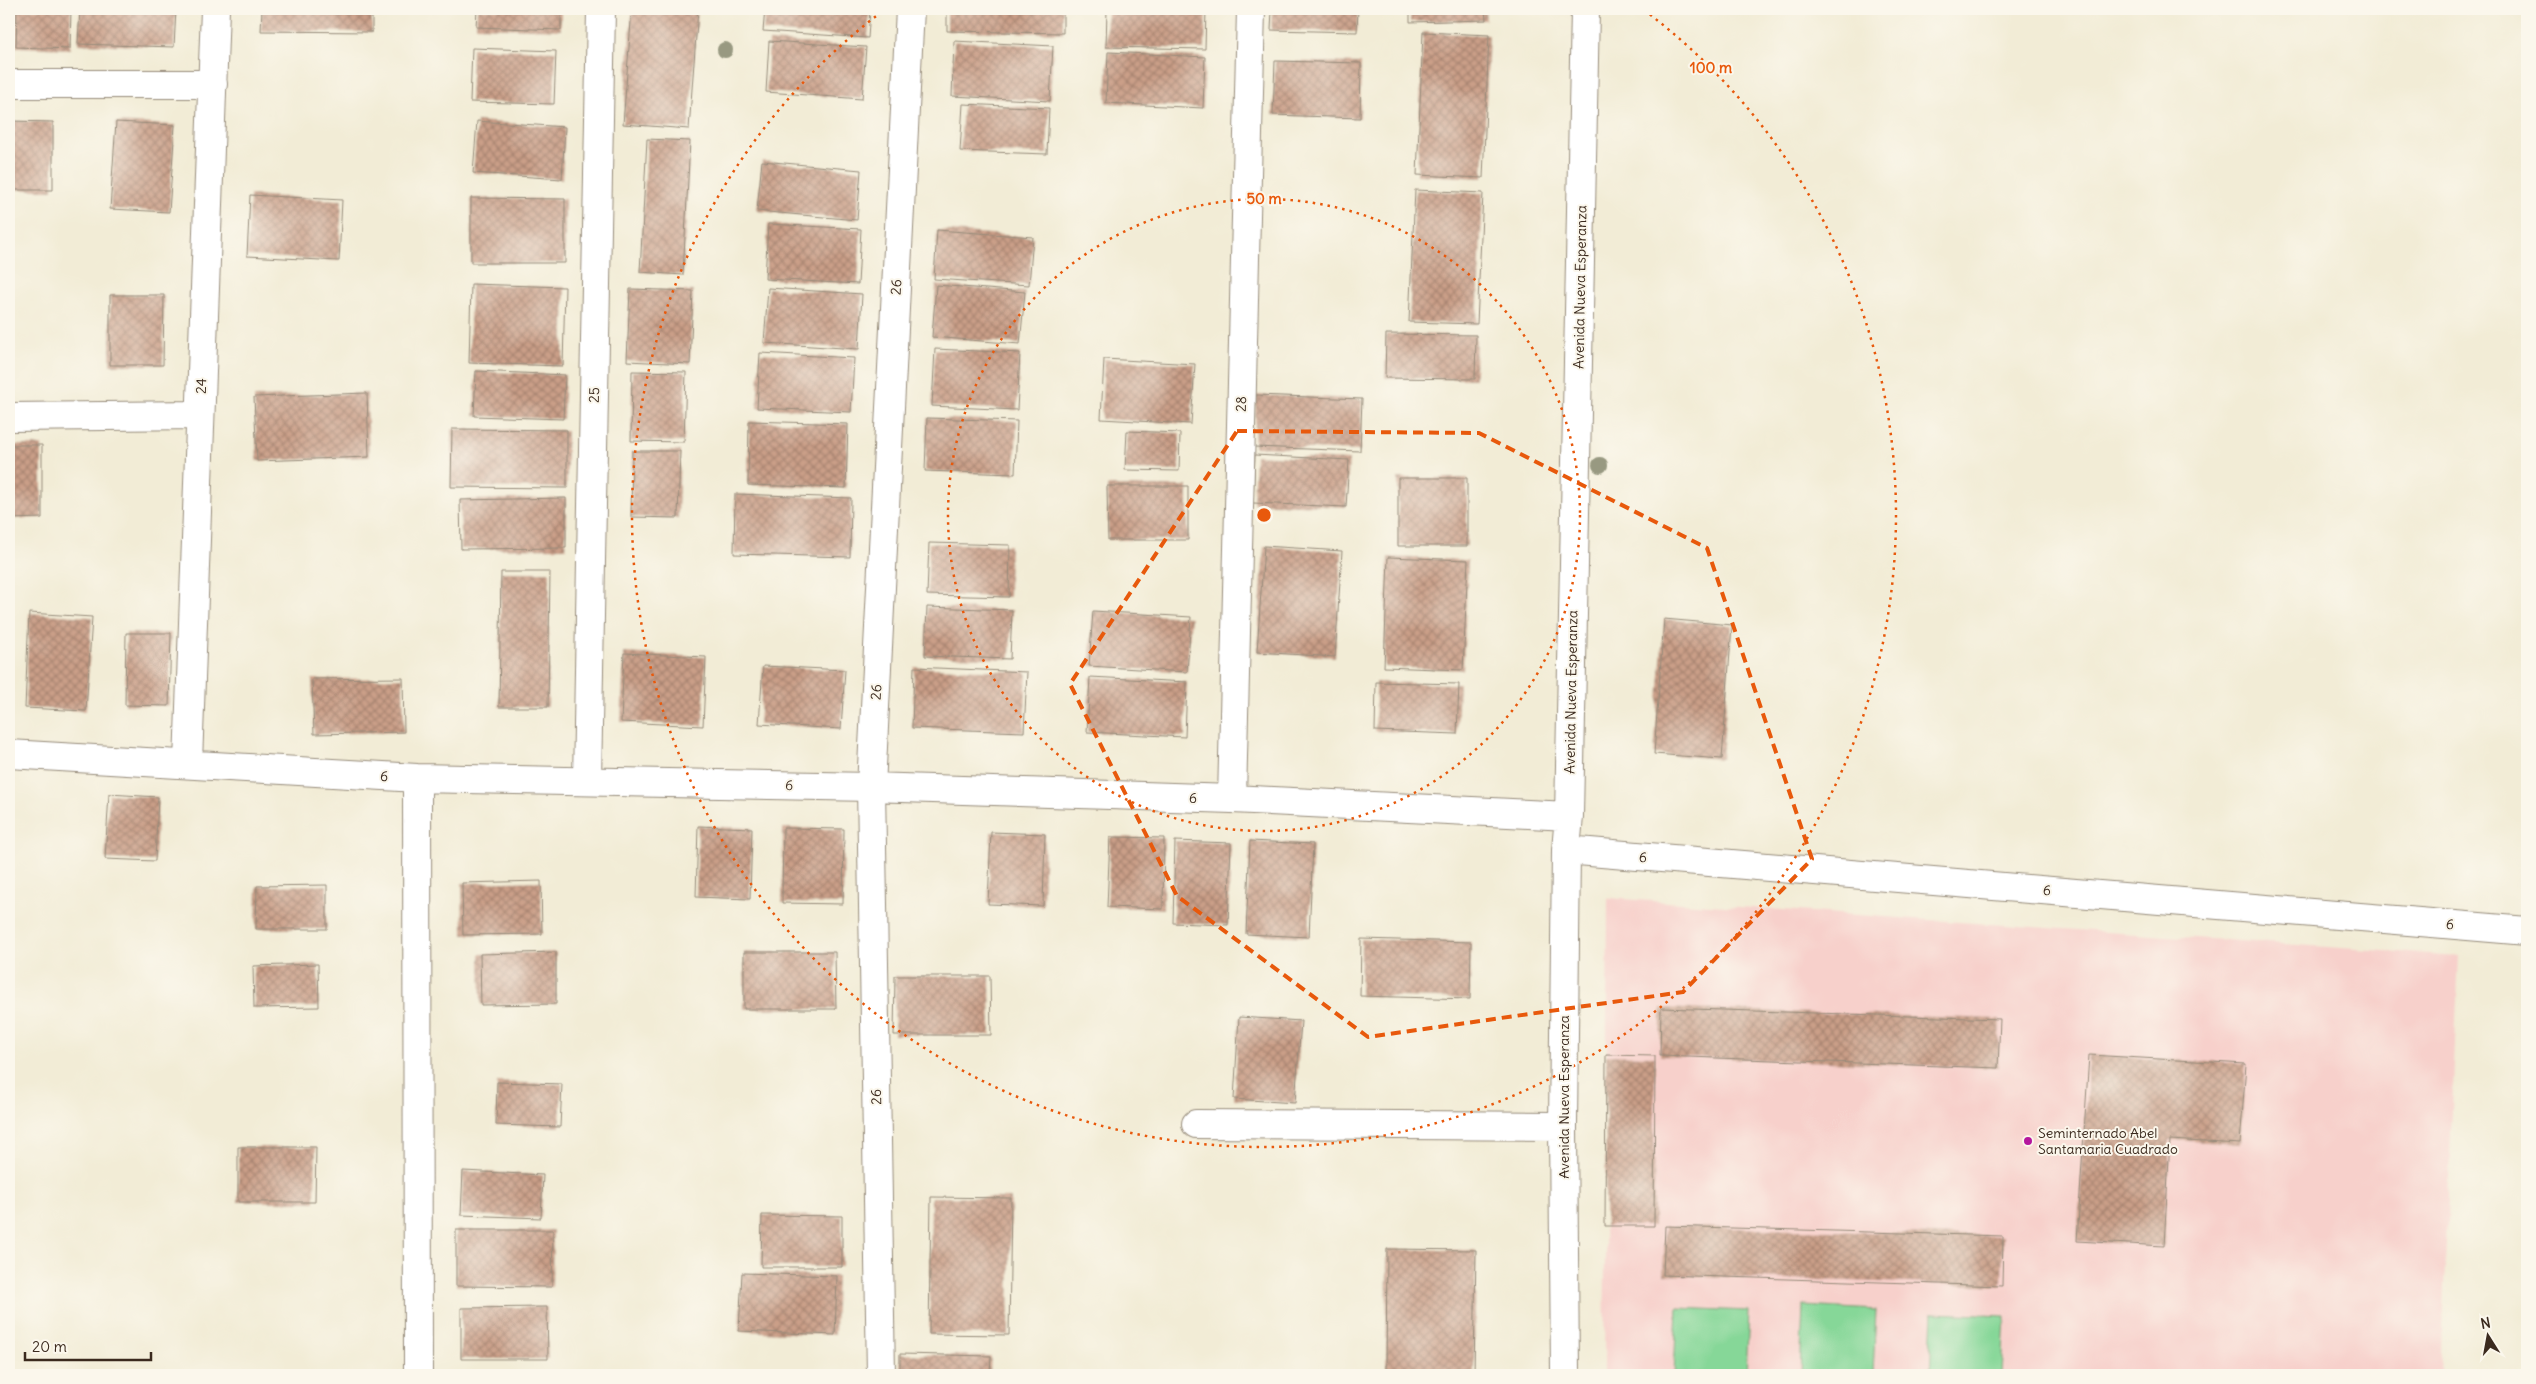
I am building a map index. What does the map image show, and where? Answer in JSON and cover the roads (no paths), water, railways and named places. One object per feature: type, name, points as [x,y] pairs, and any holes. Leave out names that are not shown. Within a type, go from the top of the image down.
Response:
[{"type":"street","name":"24","points":[[188,763],[216,9]]},
{"type":"street","name":"25","points":[[587,781],[601,9]]},
{"type":"street","name":"26","points":[[880,1375],[871,787],[910,9]]},
{"type":"street","name":"28","points":[[1232,799],[1250,9]]},
{"type":"street","name":"Avenida Nueva Esperanza","points":[[1565,1375],[1563,1126],[1566,850],[1569,816],[1585,9]]},
{"type":"street","points":[[9,84],[213,84]]},
{"type":"street","points":[[9,417],[200,415]]},
{"type":"street","name":"6","points":[[9,754],[188,763],[417,778],[871,787],[1232,799],[1569,816]]},
{"type":"street","points":[[417,778],[418,1375]]},
{"type":"street","name":"6","points":[[1566,850],[2527,931]]},
{"type":"street","points":[[1196,1124],[1563,1126]]},
{"type":"place","name":"Seminternado Abel Santamaria Cuadrado","points":[[2028,1141]]}]
